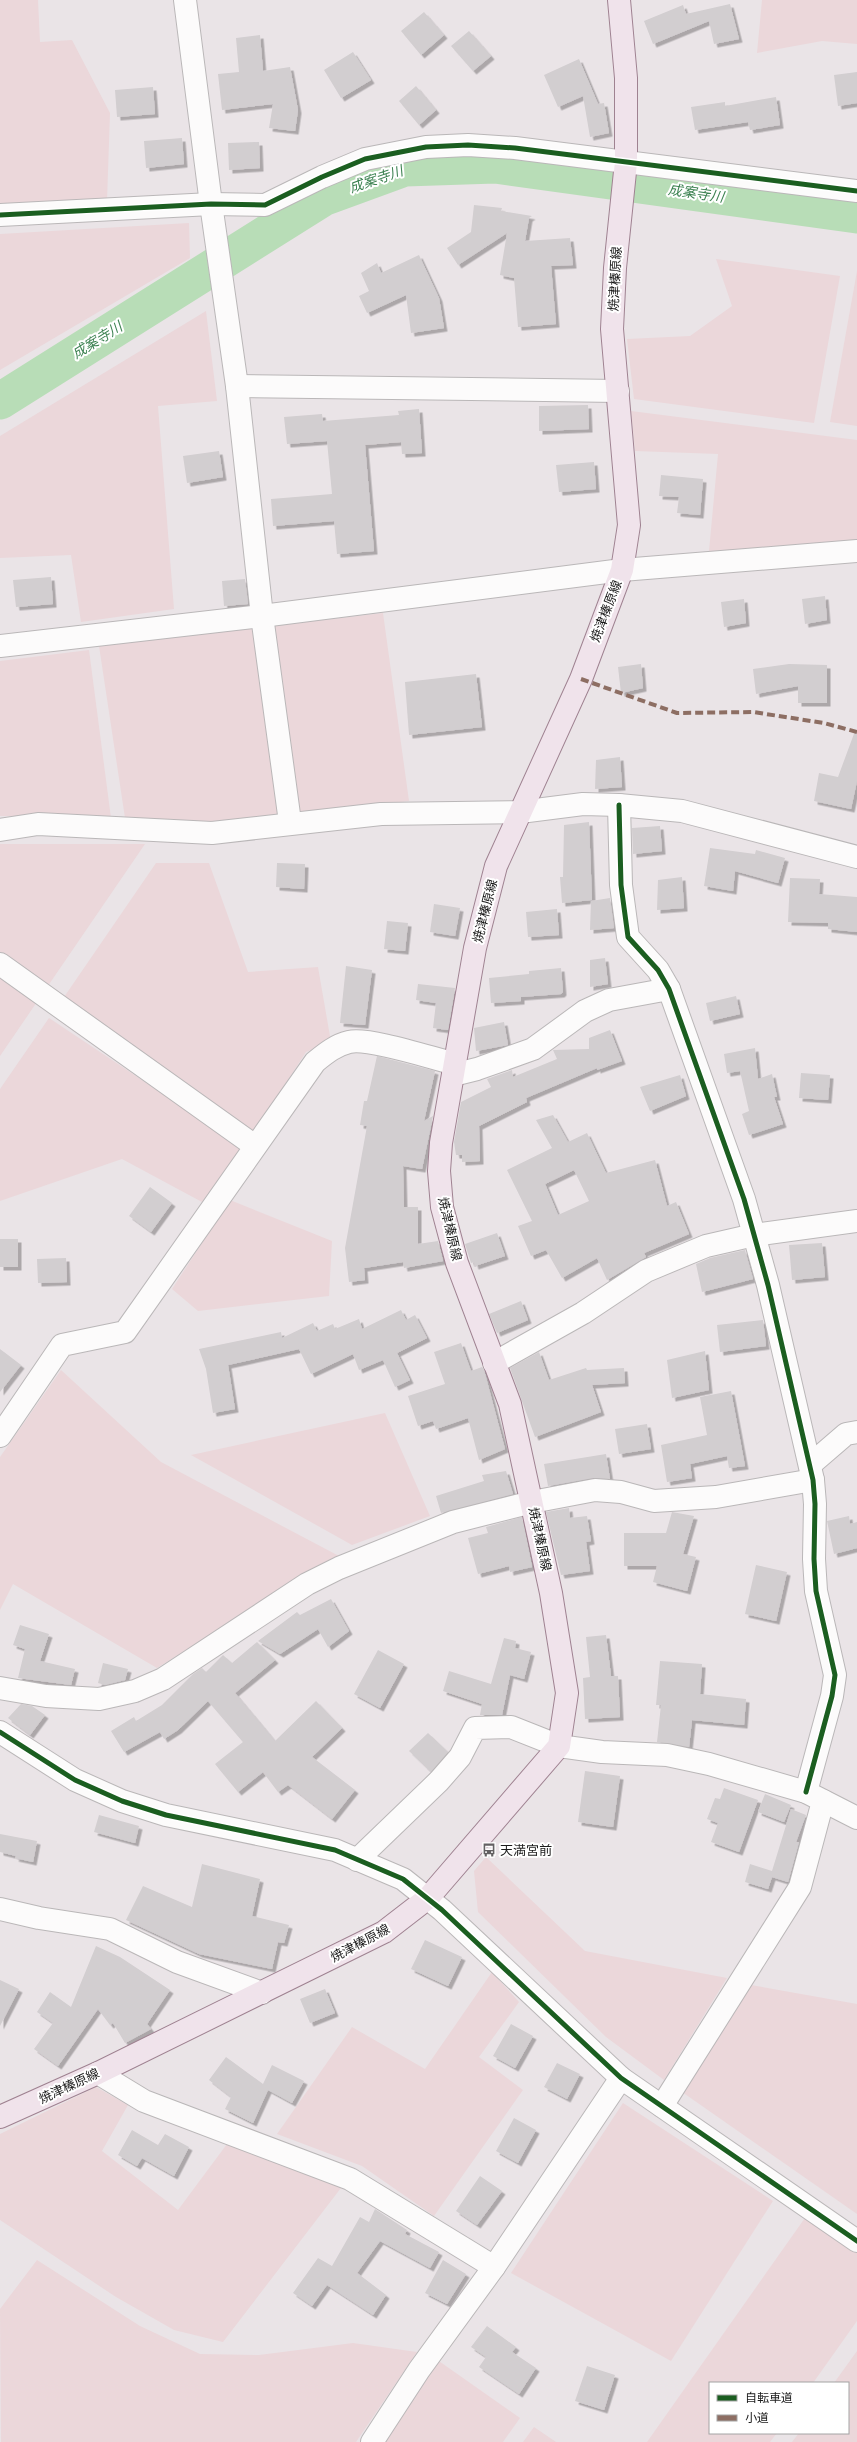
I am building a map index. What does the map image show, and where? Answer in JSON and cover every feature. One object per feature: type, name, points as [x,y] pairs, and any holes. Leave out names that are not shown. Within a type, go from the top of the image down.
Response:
[{"type":"main road","name":"焼津榛原線","points":[[0,2117],[98,2073],[384,1932],[428,1898],[559,1746],[566,1693],[551,1593],[510,1404],[457,1263],[442,1207],[439,1171],[441,1143],[455,1070],[475,948],[496,866],[581,679],[622,570],[629,525],[612,329],[625,165],[626,78],[618,0]]},
{"type":"street","points":[[186,0],[211,204],[237,386],[262,616],[290,822]]},
{"type":"street","points":[[0,215],[211,204],[265,205],[322,177],[365,159],[426,147],[468,145],[625,165],[857,191]]},
{"type":"street","points":[[237,386],[618,391]]},
{"type":"street","points":[[0,646],[262,616],[622,570],[857,551]]},
{"type":"street","points":[[0,830],[38,824],[212,833],[290,822],[381,814],[520,812],[583,804],[619,805],[682,811],[857,857]]},
{"type":"street","points":[[619,805],[621,885],[628,937],[658,970],[668,989],[744,1199],[768,1285],[811,1472],[815,1504],[814,1559],[816,1590],[834,1675],[832,1696],[814,1796],[800,1887],[662,2106]]},
{"type":"street","points":[[0,964],[255,1146]]},
{"type":"street","points":[[0,1436],[62,1345],[126,1332],[315,1062],[331,1049],[351,1041],[381,1044],[455,1070],[478,1069],[533,1049],[585,1011],[609,1000],[668,989]]},
{"type":"street","points":[[494,1364],[583,1313],[646,1271],[706,1246],[754,1235],[857,1221]]},
{"type":"street","points":[[0,1688],[46,1696],[99,1698],[135,1691],[163,1679],[307,1584],[339,1568],[453,1522],[532,1502],[595,1490],[621,1492],[654,1502],[716,1497],[811,1472],[846,1434],[857,1432]]},
{"type":"street","points":[[357,1860],[439,1781],[460,1757],[475,1728],[511,1728],[559,1746],[602,1752],[667,1755],[709,1764],[814,1796],[857,1818]]},
{"type":"street","points":[[0,1732],[34,1756],[75,1780],[122,1801],[166,1815],[335,1850],[403,1879],[428,1898],[621,2078],[857,2241]]},
{"type":"street","points":[[0,1909],[39,1918],[110,1929],[177,1962],[262,1992]]},
{"type":"street","points":[[98,2073],[144,2101],[350,2179],[494,2267]]},
{"type":"street","points":[[372,2442],[419,2370],[494,2267],[621,2078]]},
{"type":"shaded area","points":[[0,0],[38,0],[40,42],[72,40],[110,113],[107,201],[0,205]]},
{"type":"shaded area","points":[[762,0],[857,0],[857,44],[822,41],[757,53]]},
{"type":"shaded area","points":[[189,223],[190,258],[0,370],[0,234]]},
{"type":"shaded area","points":[[716,259],[840,276],[814,423],[634,399],[627,339],[690,336],[732,306]]},
{"type":"shaded area","points":[[857,271],[857,426],[830,422]]},
{"type":"shaded area","points":[[206,311],[217,401],[158,406],[174,609],[81,622],[71,555],[0,558],[0,436]]},
{"type":"shaded area","points":[[631,411],[857,440],[857,554],[709,551],[718,454],[635,451]]},
{"type":"shaded area","points":[[383,613],[409,801],[211,825],[125,818],[99,646]]},
{"type":"shaded area","points":[[89,650],[111,818],[0,816],[0,661]]},
{"type":"shaded area","points":[[0,844],[145,844],[0,1056]]},
{"type":"shaded area","points":[[156,863],[209,863],[248,972],[318,967],[331,1042],[306,1052],[253,1134],[62,1000]]},
{"type":"shaded area","points":[[49,1018],[244,1148],[202,1202],[122,1159],[0,1201],[0,1089]]},
{"type":"shaded area","points":[[230,1200],[332,1241],[329,1296],[198,1311],[172,1289]]},
{"type":"shaded area","points":[[61,1370],[161,1462],[339,1556],[157,1668],[13,1584],[0,1610],[0,1457]]},
{"type":"shaded area","points":[[385,1413],[430,1516],[352,1545],[191,1455]]},
{"type":"shaded area","points":[[486,1857],[585,1951],[727,1978],[664,2080],[606,2037],[478,1912],[474,1871]]},
{"type":"shaded area","points":[[492,1972],[519,2002],[479,2057],[523,2090],[434,2216],[362,2166],[277,2134],[352,2027],[425,2069]]},
{"type":"shaded area","points":[[751,1985],[857,2004],[857,2214],[682,2092]]},
{"type":"shaded area","points":[[96,2087],[128,2105],[102,2151],[178,2210],[227,2144],[344,2184],[223,2342],[174,2330],[116,2297],[0,2220],[0,2134]]},
{"type":"shaded area","points":[[623,2103],[773,2201],[671,2361],[511,2273]]},
{"type":"shaded area","points":[[807,2215],[857,2249],[857,2321],[814,2382],[709,2382],[709,2434],[776,2434],[770,2442],[647,2442]]},
{"type":"shaded area","points":[[37,2260],[140,2326],[200,2354],[259,2355],[353,2343],[417,2352],[356,2442],[1,2442],[0,2309]]},
{"type":"shaded area","points":[[857,2351],[857,2442],[792,2442],[798,2434],[849,2434],[849,2382],[835,2382]]},
{"type":"shaded area","points":[[436,2359],[520,2418],[503,2442],[377,2442]]},
{"type":"shaded area","points":[[534,2427],[556,2442],[523,2442]]},
{"type":"building","points":[[730,4],[739,39],[714,44],[709,21],[653,44],[644,21],[683,5],[686,14]]},
{"type":"building","points":[[424,12],[444,35],[421,55],[401,31]]},
{"type":"building","points":[[469,31],[491,56],[473,71],[451,46]]},
{"type":"building","points":[[260,35],[263,71],[290,67],[298,110],[295,131],[269,128],[273,104],[222,110],[218,74],[239,72],[236,38]]},
{"type":"building","points":[[353,52],[371,80],[341,98],[324,70]]},
{"type":"building","points":[[579,59],[598,104],[604,103],[609,133],[590,137],[583,96],[558,107],[544,75]]},
{"type":"building","points":[[857,72],[857,103],[838,106],[834,75]]},
{"type":"building","points":[[416,86],[436,110],[419,125],[399,101]]},
{"type":"building","points":[[153,87],[155,114],[117,117],[115,90]]},
{"type":"building","points":[[776,97],[780,125],[750,130],[748,122],[695,130],[691,107],[725,102],[725,106]]},
{"type":"building","points":[[182,138],[184,164],[146,168],[144,141]]},
{"type":"building","points":[[259,142],[260,168],[229,170],[228,143]]},
{"type":"building","points":[[474,205],[502,208],[501,211],[532,216],[529,218],[525,241],[570,238],[573,265],[551,266],[556,324],[518,327],[514,278],[500,275],[507,233],[458,265],[447,248],[471,232]]},
{"type":"building","points":[[419,255],[439,298],[444,328],[411,333],[406,295],[367,313],[359,296],[369,291],[361,273],[377,263],[381,273]]},
{"type":"building","points":[[588,405],[589,429],[539,431],[539,406]]},
{"type":"building","points":[[419,409],[422,453],[402,454],[401,442],[365,445],[374,551],[337,554],[334,521],[273,526],[271,499],[332,494],[327,441],[287,444],[284,417],[322,414],[323,421],[399,415],[398,411]]},
{"type":"building","points":[[219,451],[223,477],[187,483],[183,456]]},
{"type":"building","points":[[594,462],[596,489],[559,492],[556,465]]},
{"type":"building","points":[[661,475],[703,479],[700,515],[677,513],[679,497],[659,496]]},
{"type":"building","points":[[51,577],[53,604],[16,607],[13,580]]},
{"type":"building","points":[[245,579],[248,604],[224,606],[222,581]]},
{"type":"building","points":[[825,596],[827,620],[805,624],[802,599]]},
{"type":"building","points":[[744,599],[746,623],[724,627],[721,602]]},
{"type":"building","points":[[641,664],[643,688],[621,693],[618,667]]},
{"type":"building","points":[[789,664],[827,665],[827,703],[798,703],[798,686],[756,694],[753,669]]},
{"type":"building","points":[[476,674],[482,727],[409,735],[405,682]]},
{"type":"building","points":[[855,731],[857,732],[857,781],[851,809],[814,801],[819,773],[838,777]]},
{"type":"building","points":[[620,757],[622,787],[595,789],[596,760]]},
{"type":"building","points":[[589,822],[592,900],[562,903],[560,877],[563,877],[564,825]]},
{"type":"building","points":[[660,826],[662,851],[633,854],[632,828]]},
{"type":"building","points":[[710,848],[755,854],[756,850],[785,858],[778,883],[735,871],[733,891],[704,886]]},
{"type":"building","points":[[277,863],[305,864],[304,889],[276,887]]},
{"type":"building","points":[[682,877],[684,908],[657,910],[658,880]]},
{"type":"building","points":[[790,878],[820,879],[819,894],[857,897],[857,932],[828,929],[828,923],[788,922]]},
{"type":"building","points":[[610,898],[614,928],[590,930],[591,901]]},
{"type":"building","points":[[434,904],[460,908],[455,936],[430,932]]},
{"type":"building","points":[[557,909],[559,935],[528,937],[526,912]]},
{"type":"building","points":[[387,921],[408,923],[405,951],[384,949]]},
{"type":"building","points":[[605,958],[608,984],[590,987],[590,960]]},
{"type":"building","points":[[346,966],[372,970],[365,1025],[340,1023]]},
{"type":"building","points":[[561,968],[563,992],[561,994],[521,997],[521,1001],[491,1003],[489,978],[529,974],[529,971]]},
{"type":"building","points":[[418,984],[455,988],[448,1030],[433,1028],[436,1003],[416,1000]]},
{"type":"building","points":[[736,996],[740,1014],[710,1021],[706,1003]]},
{"type":"building","points":[[504,1022],[508,1045],[476,1051],[474,1028]]},
{"type":"building","points":[[610,1030],[622,1061],[597,1070],[597,1068],[526,1098],[527,1102],[479,1126],[480,1161],[462,1162],[462,1155],[456,1155],[454,1142],[461,1102],[491,1087],[487,1079],[512,1070],[513,1077],[557,1059],[553,1050],[589,1049],[589,1038]]},
{"type":"building","points":[[755,1048],[758,1079],[772,1074],[777,1097],[774,1097],[783,1124],[749,1135],[742,1114],[749,1111],[740,1071],[727,1073],[724,1054]]},
{"type":"building","points":[[377,1056],[435,1071],[424,1121],[433,1116],[422,1169],[403,1166],[404,1207],[418,1207],[418,1244],[438,1241],[443,1261],[404,1268],[403,1262],[364,1268],[365,1280],[349,1282],[345,1248],[367,1126],[360,1125],[364,1101],[367,1101]]},
{"type":"building","points":[[801,1073],[830,1075],[828,1100],[799,1098]]},
{"type":"building","points":[[680,1075],[686,1096],[650,1111],[640,1087]]},
{"type":"building","points":[[553,1115],[568,1142],[587,1133],[606,1173],[655,1160],[667,1206],[676,1202],[689,1234],[644,1253],[646,1257],[607,1280],[597,1258],[562,1278],[546,1250],[531,1256],[518,1226],[532,1221],[507,1170],[552,1148],[536,1120]],"holes":[[[574,1170],[589,1201],[558,1215],[545,1184]]]},
{"type":"building","points":[[150,1187],[172,1203],[151,1232],[129,1216]]},
{"type":"building","points":[[497,1233],[505,1256],[475,1266],[474,1262],[471,1263],[465,1244]]},
{"type":"building","points":[[0,1239],[18,1239],[18,1267],[0,1267]]},
{"type":"building","points":[[822,1243],[825,1277],[792,1280],[789,1245]]},
{"type":"building","points":[[745,1250],[753,1279],[702,1292],[696,1264],[710,1258]]},
{"type":"building","points":[[66,1258],[67,1282],[38,1283],[37,1259]]},
{"type":"building","points":[[521,1301],[528,1320],[497,1333],[489,1314]]},
{"type":"building","points":[[401,1310],[406,1320],[415,1315],[427,1338],[397,1353],[410,1380],[395,1387],[383,1360],[359,1370],[353,1354],[311,1374],[299,1349],[228,1365],[235,1409],[213,1413],[206,1369],[199,1349],[281,1332],[282,1338],[313,1323],[317,1331],[333,1324],[335,1329],[359,1319],[362,1329]]},
{"type":"building","points":[[763,1320],[766,1346],[720,1352],[717,1325]]},
{"type":"building","points":[[461,1343],[471,1371],[482,1367],[484,1370],[505,1449],[479,1460],[468,1418],[436,1429],[433,1421],[418,1426],[408,1396],[445,1384],[434,1352]]},
{"type":"building","points":[[0,1349],[21,1365],[0,1392]]},
{"type":"building","points":[[705,1351],[709,1390],[672,1398],[667,1360]]},
{"type":"building","points":[[539,1352],[549,1380],[586,1368],[587,1370],[624,1368],[625,1383],[592,1385],[601,1412],[535,1437],[510,1368]]},
{"type":"building","points":[[731,1391],[745,1466],[729,1468],[727,1456],[690,1464],[692,1478],[667,1482],[661,1445],[707,1435],[700,1397]]},
{"type":"building","points":[[647,1424],[651,1449],[619,1454],[615,1429]]},
{"type":"building","points":[[606,1454],[610,1479],[593,1478],[548,1486],[544,1464]]},
{"type":"building","points":[[506,1471],[513,1494],[441,1513],[436,1496],[484,1481],[482,1475]]},
{"type":"building","points":[[569,1508],[570,1518],[587,1516],[591,1541],[586,1542],[590,1571],[561,1575],[546,1512]]},
{"type":"building","points":[[672,1512],[694,1516],[683,1554],[696,1557],[687,1591],[653,1582],[657,1566],[624,1566],[624,1533],[666,1533]]},
{"type":"building","points":[[849,1516],[850,1524],[857,1522],[857,1548],[834,1554],[827,1521]]},
{"type":"building","points":[[522,1517],[532,1567],[510,1572],[509,1566],[478,1574],[468,1538],[488,1533],[486,1527]]},
{"type":"building","points":[[756,1565],[787,1572],[776,1621],[745,1614]]},
{"type":"building","points":[[331,1599],[349,1631],[328,1647],[318,1629],[280,1654],[258,1641],[297,1612],[300,1615]]},
{"type":"building","points":[[20,1625],[49,1634],[40,1661],[75,1669],[71,1685],[18,1678],[25,1649],[13,1645]]},
{"type":"building","points":[[606,1635],[611,1676],[618,1676],[620,1717],[585,1719],[583,1678],[590,1677],[586,1637]]},
{"type":"building","points":[[504,1638],[516,1641],[515,1648],[531,1652],[524,1679],[510,1675],[502,1715],[480,1715],[482,1704],[443,1691],[449,1671],[491,1684]]},
{"type":"building","points":[[257,1642],[275,1660],[235,1693],[275,1741],[316,1701],[342,1728],[312,1757],[355,1790],[332,1819],[288,1785],[278,1792],[263,1772],[238,1792],[215,1764],[243,1742],[208,1701],[178,1730],[164,1739],[160,1732],[124,1752],[111,1731],[134,1717],[136,1721],[162,1705],[193,1674],[202,1668],[206,1672],[223,1655],[232,1663]]},
{"type":"building","points":[[378,1650],[404,1664],[380,1708],[354,1694]]},
{"type":"building","points":[[660,1661],[702,1664],[700,1694],[746,1699],[744,1725],[692,1720],[689,1747],[657,1742],[661,1705],[656,1705]]},
{"type":"building","points":[[103,1663],[128,1669],[125,1680],[105,1685],[98,1683]]},
{"type":"building","points":[[21,1704],[32,1706],[45,1715],[30,1735],[8,1718]]},
{"type":"building","points":[[428,1733],[448,1752],[431,1772],[409,1751]]},
{"type":"building","points":[[585,1771],[620,1776],[613,1827],[578,1822]]},
{"type":"building","points":[[724,1788],[758,1800],[739,1852],[711,1842],[718,1823],[707,1819],[715,1798],[720,1799]]},
{"type":"building","points":[[765,1794],[791,1805],[784,1822],[758,1812]]},
{"type":"building","points":[[791,1809],[806,1815],[796,1842],[799,1842],[788,1882],[772,1877],[768,1889],[745,1882],[750,1864],[772,1871]]},
{"type":"building","points":[[99,1815],[139,1826],[135,1843],[94,1832]]},
{"type":"building","points":[[0,1834],[37,1841],[33,1862],[15,1858],[16,1856],[0,1852]]},
{"type":"building","points":[[202,1864],[260,1879],[252,1916],[289,1925],[284,1943],[278,1942],[272,1969],[199,1954],[126,1920],[143,1886],[192,1907]]},
{"type":"building","points":[[425,1940],[462,1957],[448,1986],[411,1969]]},
{"type":"building","points":[[96,1946],[120,1957],[170,1990],[147,2024],[151,2029],[125,2043],[113,2023],[110,2025],[98,2009],[58,2066],[34,2049],[53,2023],[37,2012],[50,1992],[71,2007]]},
{"type":"building","points":[[0,1980],[19,1989],[0,2026]]},
{"type":"building","points":[[325,1989],[335,2013],[310,2023],[300,1999]]},
{"type":"building","points":[[511,2024],[533,2036],[515,2068],[493,2056]]},
{"type":"building","points":[[226,2057],[263,2084],[272,2065],[304,2081],[292,2103],[268,2090],[253,2123],[225,2109],[231,2097],[209,2080]]},
{"type":"building","points":[[557,2063],[580,2074],[567,2099],[544,2087]]},
{"type":"building","points":[[514,2118],[536,2130],[518,2163],[496,2151]]},
{"type":"building","points":[[132,2130],[158,2145],[165,2134],[189,2147],[174,2176],[142,2158],[137,2166],[118,2155]]},
{"type":"building","points":[[480,2176],[502,2191],[477,2225],[456,2211]]},
{"type":"building","points":[[375,2209],[407,2230],[405,2234],[439,2252],[430,2268],[380,2241],[357,2273],[386,2295],[373,2315],[327,2285],[312,2306],[293,2293],[318,2258],[332,2266],[360,2217],[369,2222]]},
{"type":"building","points":[[443,2260],[466,2274],[447,2304],[425,2293]]},
{"type":"building","points":[[487,2326],[516,2347],[512,2352],[536,2368],[519,2394],[479,2367],[486,2357],[471,2347]]},
{"type":"building","points":[[587,2366],[615,2375],[604,2410],[575,2401]]},
{"type":"waterway","name":"成案寺川","points":[[0,401],[323,198],[405,168],[495,165],[857,215]]},
{"type":"marked path","points":[[581,679],[677,713],[753,712],[824,723],[857,732]]},
{"type":"cycle path","points":[[0,215],[211,204],[265,205],[322,177],[365,159],[426,147],[468,145],[515,148],[857,191]]},
{"type":"cycle path","points":[[619,805],[621,885],[628,937],[658,970],[669,989],[744,1199],[768,1285],[813,1480],[815,1504],[814,1559],[816,1591],[835,1675],[832,1696],[806,1792]]},
{"type":"cycle path","points":[[0,1732],[75,1780],[122,1801],[166,1815],[335,1850],[403,1879],[442,1910],[621,2078],[857,2241]]},
{"type":"place","name":"天満宮前","points":[[489,1850]]}]
